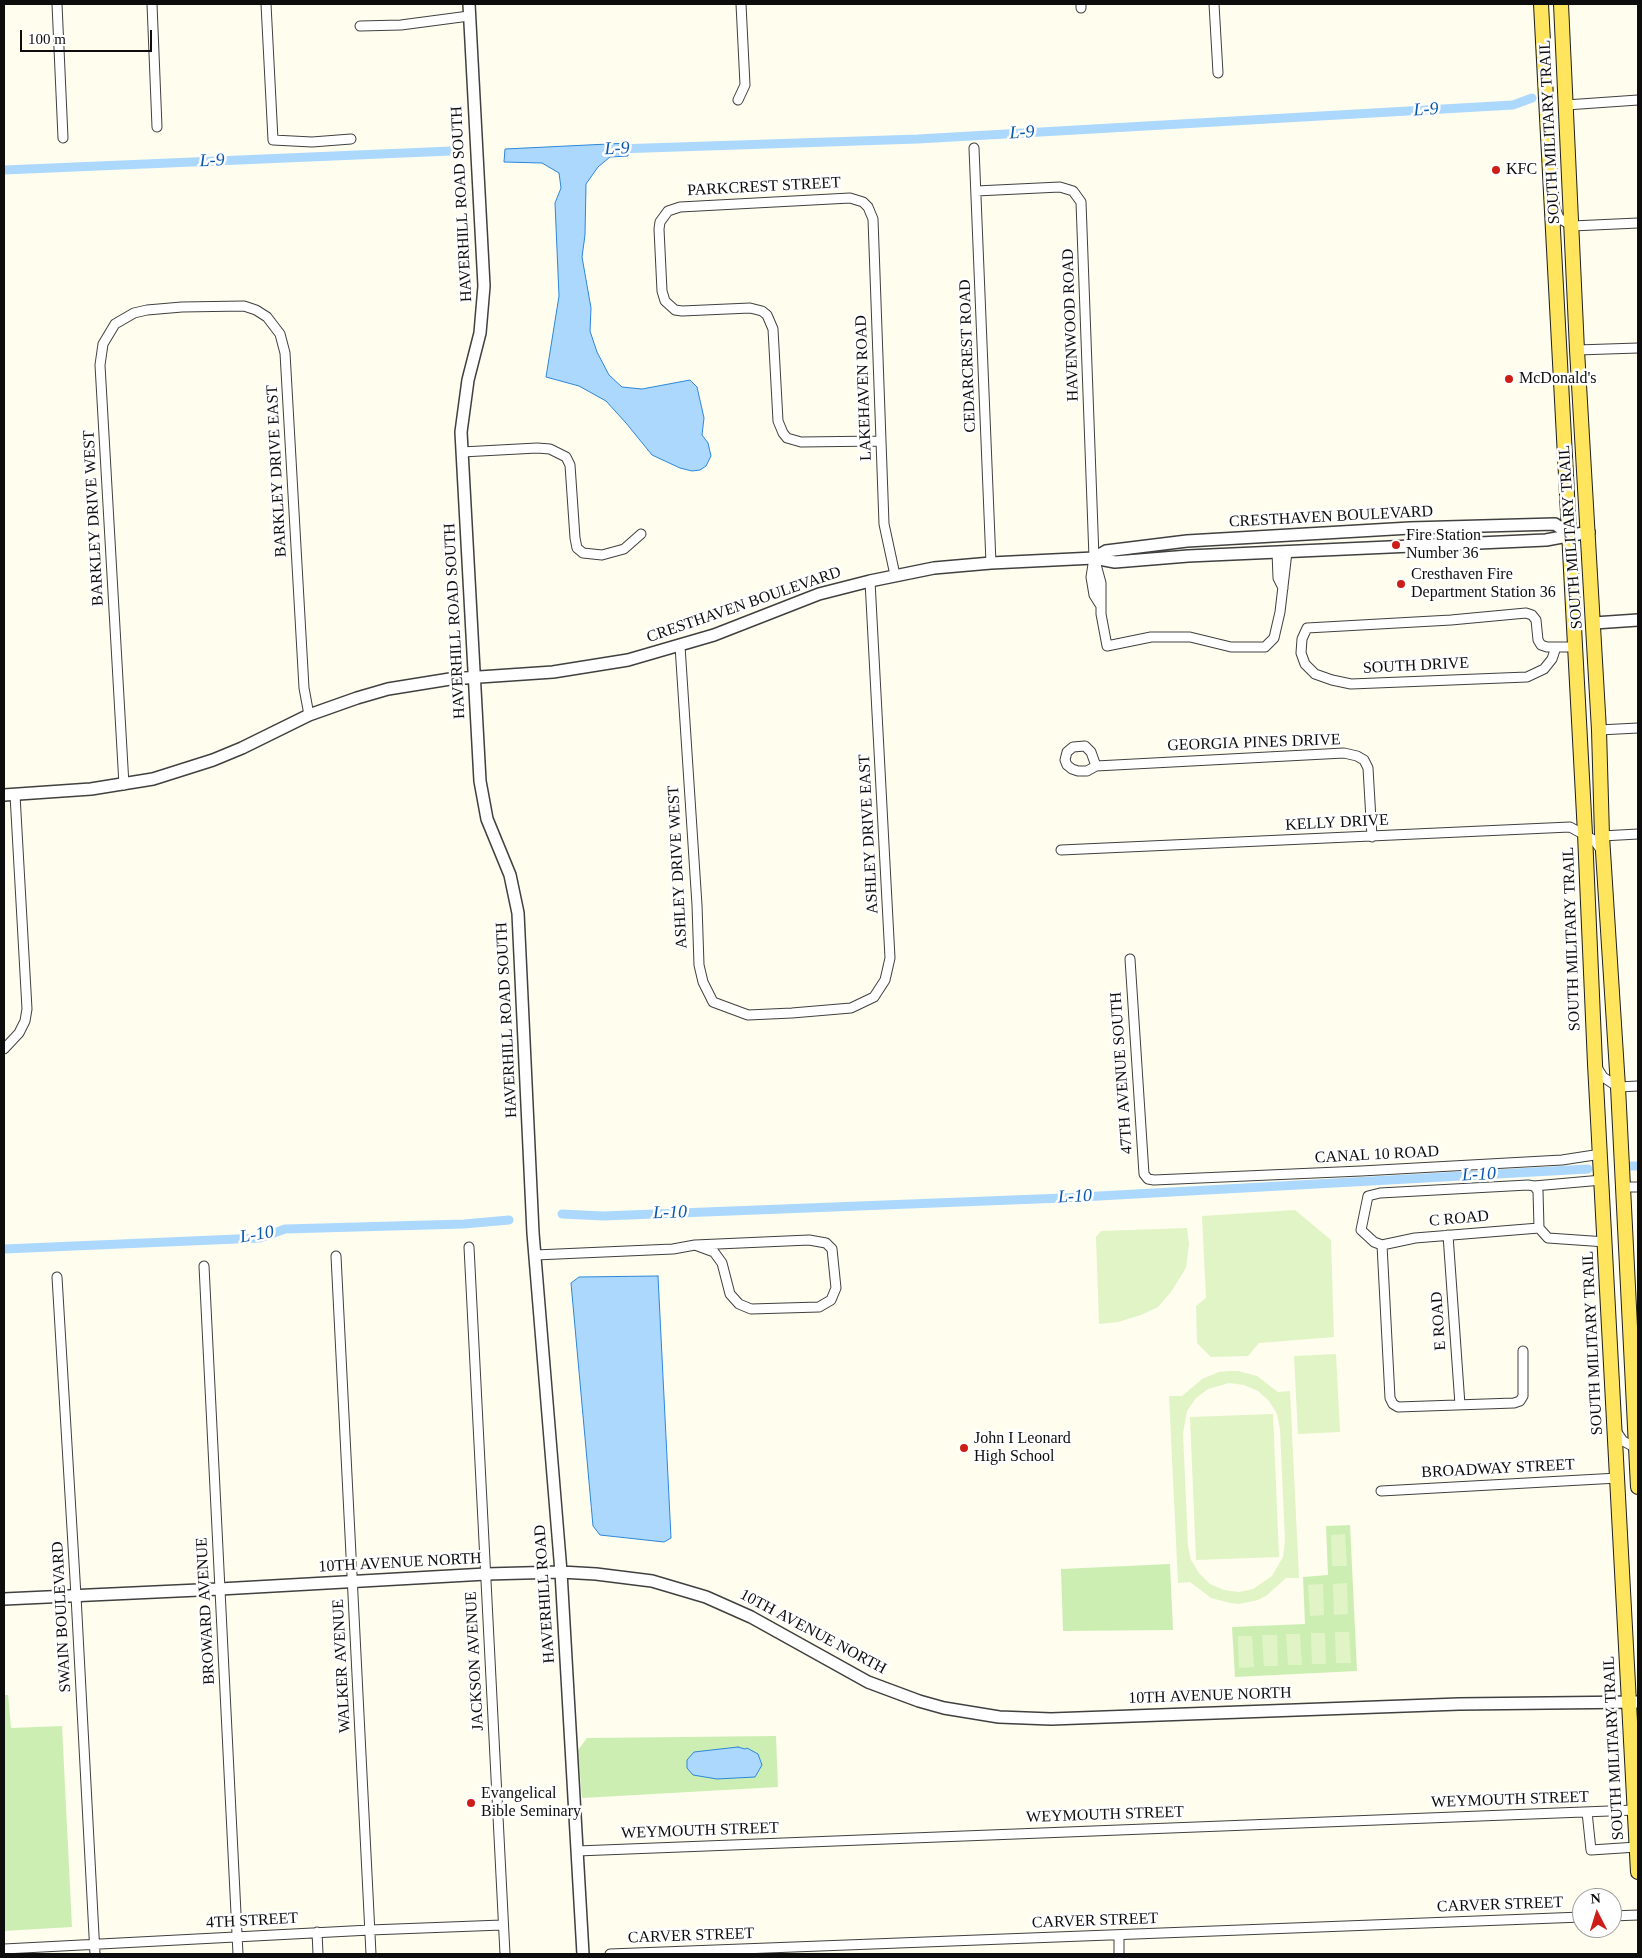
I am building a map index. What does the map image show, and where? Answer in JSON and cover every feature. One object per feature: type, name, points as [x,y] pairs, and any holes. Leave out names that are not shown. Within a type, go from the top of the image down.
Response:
[{"type":"main road","name":"SOUTH MILITARY TRAIL","points":[[1541,4],[1585,834],[1595,1064],[1615,1429],[1634,1702],[1635,1810],[1638,1872]]},
{"type":"main road","name":"SOUTH MILITARY TRAIL","points":[[1561,4],[1577,350],[1600,730],[1602,836],[1618,1087],[1638,1487]]},
{"type":"main road","points":[[1542,18],[1552,23],[1557,30],[1563,48]]},
{"type":"main road","points":[[1552,232],[1573,252]]},
{"type":"main road","points":[[1582,786],[1594,802],[1601,802]]},
{"type":"main road","points":[[1598,1110],[1608,1126],[1613,1212],[1617,1220],[1625,1226]]},
{"type":"street","points":[[57,4],[63,138]]},
{"type":"street","points":[[152,4],[158,127]]},
{"type":"street","points":[[266,4],[273,140],[312,142],[351,139]]},
{"type":"street","points":[[738,100],[745,85],[741,4]]},
{"type":"street","points":[[1214,4],[1218,73]]},
{"type":"street","points":[[360,26],[401,25],[469,10]]},
{"type":"street","name":"HAVERHILL ROAD SOUTH","points":[[469,10],[484,286],[480,333],[463,406],[462,452],[482,796],[492,833],[510,875],[518,913],[533,1233]]},
{"type":"street","points":[[1566,105],[1638,100]]},
{"type":"street","name":"CEDARCREST ROAD","points":[[974,148],[991,563]]},
{"type":"street","name":"HAVENWOOD ROAD","points":[[976,192],[1060,187],[1073,191],[1081,202],[1094,558],[1091,577],[1094,595],[1101,606],[1107,646],[1151,637],[1190,637],[1232,647],[1266,647],[1274,638],[1283,588],[1278,578],[1282,552]]},
{"type":"street","name":"PARKCREST STREET","points":[[863,202],[850,198],[680,207],[668,211],[660,222],[659,229],[662,290],[665,301],[675,310],[682,312],[750,308],[762,311],[768,316],[773,329],[778,421],[782,433],[788,438],[801,442],[880,441]]},
{"type":"street","points":[[1550,198],[1559,218],[1572,226],[1638,223]]},
{"type":"street","name":"LAKEHAVEN ROAD","points":[[863,202],[868,206],[873,219],[884,524],[895,576]]},
{"type":"street","name":"BARKLEY DRIVE EAST","points":[[182,307],[230,305],[250,308],[267,317],[283,340],[304,688],[309,715]]},
{"type":"street","name":"BARKLEY DRIVE WEST","points":[[124,785],[100,357],[103,344],[114,324],[128,315],[147,310],[182,307]]},
{"type":"street","points":[[1577,350],[1638,348]]},
{"type":"street","points":[[462,452],[550,448],[566,457],[570,465],[575,538],[577,548],[583,553],[602,555],[624,549],[642,534]]},
{"type":"street","name":"CRESTHAVEN BOULEVARD","points":[[1094,558],[1106,551],[1187,541],[1410,528],[1554,524],[1569,534]]},
{"type":"street","name":"CRESTHAVEN BOULEVARD","points":[[9,795],[124,785],[176,773],[242,748],[309,715],[388,689],[426,682],[474,677],[553,672],[628,660],[714,635],[819,594],[934,568],[1094,558],[1115,562],[1188,556],[1546,540],[1569,534],[1588,532]]},
{"type":"street","name":"ASHLEY DRIVE EAST","points":[[792,1013],[852,1008],[874,997],[885,980],[890,958],[870,581]]},
{"type":"street","name":"SOUTH DRIVE","points":[[1526,613],[1532,615],[1536,620],[1538,640],[1541,645],[1556,647],[1552,659],[1544,669],[1527,677],[1350,684],[1315,674],[1305,664],[1301,653],[1303,633],[1307,628],[1451,620],[1526,613]]},
{"type":"street","points":[[1594,623],[1638,620]]},
{"type":"street","name":"ASHLEY DRIVE WEST","points":[[680,646],[697,905],[698,962],[702,982],[713,1002],[738,1012],[748,1014],[792,1013]]},
{"type":"street","points":[[1556,647],[1575,647]]},
{"type":"street","points":[[1600,730],[1638,728]]},
{"type":"street","name":"GEORGIA PINES DRIVE","points":[[1096,766],[1344,753],[1357,756],[1364,760],[1368,768],[1372,837]]},
{"type":"street","points":[[4,1049],[19,1033],[27,1009],[9,795]]},
{"type":"street","name":"KELLY DRIVE","points":[[1061,850],[1570,827],[1594,840],[1604,854]]},
{"type":"street","points":[[1602,836],[1638,834]]},
{"type":"street","name":"47TH AVENUE SOUTH","points":[[1130,959],[1144,1174],[1154,1180]]},
{"type":"street","points":[[1595,1064],[1603,1077],[1618,1087],[1638,1086]]},
{"type":"street","name":"CANAL 10 ROAD","points":[[1154,1180],[1552,1160],[1601,1154]]},
{"type":"street","points":[[1523,1351],[1523,1396],[1520,1401],[1514,1403],[1398,1407],[1393,1404],[1390,1398],[1382,1245],[1374,1242],[1361,1230],[1368,1196],[1602,1180]]},
{"type":"street","points":[[1534,1186],[1538,1191],[1539,1228],[1548,1238],[1606,1242]]},
{"type":"street","points":[[1623,1188],[1638,1187]]},
{"type":"street","name":"C ROAD","points":[[1382,1245],[1415,1238],[1539,1228]]},
{"type":"street","name":"HAVERHILL ROAD","points":[[533,1233],[561,1572],[582,1954]]},
{"type":"street","name":"E ROAD","points":[[1448,1235],[1460,1405]]},
{"type":"street","points":[[535,1255],[673,1249],[695,1245],[808,1240],[826,1243],[832,1250],[836,1288],[831,1300],[820,1307],[751,1309],[739,1304],[730,1294],[722,1263],[714,1252],[695,1245]]},
{"type":"street","name":"JACKSON AVENUE","points":[[469,1247],[502,1925],[505,1954]]},
{"type":"street","name":"WALKER AVENUE","points":[[336,1256],[371,1954]]},
{"type":"street","name":"BROWARD AVENUE","points":[[204,1266],[238,1954]]},
{"type":"street","name":"SWAIN BOULEVARD","points":[[57,1278],[95,1954]]},
{"type":"street","points":[[1615,1429],[1623,1441],[1637,1449]]},
{"type":"street","name":"BROADWAY STREET","points":[[1381,1490],[1618,1478]]},
{"type":"street","name":"10TH AVENUE NORTH","points":[[4,1599],[486,1574],[561,1572],[624,1576],[652,1581],[706,1596],[751,1616],[868,1682],[944,1708],[999,1717],[1051,1719],[1440,1705],[1634,1702]]},
{"type":"street","name":"WEYMOUTH STREET","points":[[576,1851],[1635,1810]]},
{"type":"street","points":[[1587,1812],[1590,1850],[1637,1847]]},
{"type":"street","points":[[1622,1916],[1638,1915]]},
{"type":"street","name":"CARVER STREET","points":[[610,1954],[841,1950],[1118,1935],[1572,1917]]},
{"type":"street","name":"4TH STREET","points":[[4,1949],[317,1932],[502,1925]]},
{"type":"street","points":[[317,1932],[318,1954]]},
{"type":"street","points":[[1118,1935],[1119,1954]]},
{"type":"green space","points":[[1295,1210],[1331,1240],[1334,1337],[1259,1343],[1248,1356],[1211,1357],[1197,1343],[1196,1306],[1206,1298],[1202,1216]]},
{"type":"green space","points":[[1187,1228],[1189,1244],[1186,1268],[1171,1292],[1158,1307],[1141,1315],[1118,1322],[1099,1324],[1096,1237],[1101,1231]]},
{"type":"green space","points":[[1336,1354],[1340,1432],[1298,1434],[1294,1356]]},
{"type":"green space","points":[[1238,1371],[1257,1376],[1278,1392],[1290,1391],[1299,1578],[1286,1578],[1266,1596],[1258,1600],[1239,1604],[1211,1598],[1190,1582],[1178,1583],[1169,1396],[1182,1396],[1202,1379],[1219,1372]],"holes":[[[1229,1383],[1244,1385],[1258,1391],[1269,1401],[1277,1414],[1280,1429],[1285,1541],[1283,1557],[1272,1576],[1253,1589],[1239,1592],[1224,1590],[1210,1584],[1199,1573],[1191,1560],[1188,1546],[1183,1433],[1187,1411],[1196,1398],[1208,1389]]]},
{"type":"green space","points":[[1273,1414],[1279,1557],[1196,1560],[1190,1417]]},
{"type":"green space","points":[[1350,1525],[1357,1671],[1235,1677],[1232,1627],[1305,1624],[1303,1577],[1328,1575],[1326,1526]]},
{"type":"green space","points":[[1345,1534],[1347,1566],[1332,1566],[1331,1535]]},
{"type":"green space","points":[[1170,1564],[1173,1630],[1063,1631],[1061,1569]]},
{"type":"green space","points":[[1347,1583],[1348,1614],[1334,1615],[1333,1584]]},
{"type":"green space","points":[[1323,1584],[1324,1615],[1310,1616],[1308,1585]]},
{"type":"green space","points":[[1335,1632],[1349,1632],[1351,1663],[1336,1663]]},
{"type":"green space","points":[[1311,1633],[1325,1633],[1326,1664],[1312,1664]]},
{"type":"green space","points":[[1286,1634],[1300,1634],[1302,1665],[1288,1665]]},
{"type":"green space","points":[[1262,1635],[1277,1635],[1278,1666],[1264,1666]]},
{"type":"green space","points":[[1238,1636],[1252,1636],[1254,1667],[1239,1668]]},
{"type":"green space","points":[[4,1695],[8,1695],[11,1728],[62,1726],[72,1927],[4,1931]]},
{"type":"green space","points":[[776,1736],[778,1787],[582,1798],[578,1750],[587,1738]]},
{"type":"water","points":[[629,143],[628,156],[610,157],[598,167],[586,184],[585,235],[582,257],[591,308],[590,331],[597,352],[609,375],[622,387],[642,389],[690,380],[697,387],[704,418],[702,435],[708,443],[711,456],[706,466],[700,470],[692,471],[680,468],[652,455],[606,401],[579,386],[546,377],[559,296],[555,203],[561,188],[559,173],[542,163],[504,162],[505,149]]},
{"type":"water","points":[[658,1276],[671,1538],[664,1542],[600,1535],[593,1526],[571,1283],[579,1277]]},
{"type":"water","points":[[738,1747],[747,1748],[758,1754],[762,1765],[755,1777],[717,1779],[693,1775],[687,1768],[687,1760],[694,1752]]},
{"type":"waterway","name":"L-9","points":[[617,149],[918,139],[1513,105],[1532,98]]},
{"type":"waterway","name":"L-9","points":[[4,170],[451,151]]},
{"type":"waterway","name":"L-10","points":[[1631,1166],[1638,1166]]},
{"type":"waterway","name":"L-10","points":[[562,1214],[603,1216],[1063,1198],[1588,1169]]},
{"type":"waterway","name":"L-10","points":[[4,1249],[260,1238],[285,1229],[464,1224],[509,1220]]},
{"type":"place","name":"KFC","points":[[1496,170]]},
{"type":"place","name":"McDonald's","points":[[1509,379]]},
{"type":"place","name":"Fire Station Number 36","points":[[1396,545]]},
{"type":"place","name":"Cresthaven Fire Department Station 36","points":[[1401,584]]},
{"type":"place","name":"John I Leonard High School","points":[[964,1448]]},
{"type":"place","name":"Evangelical Bible Seminary","points":[[471,1803]]}]
